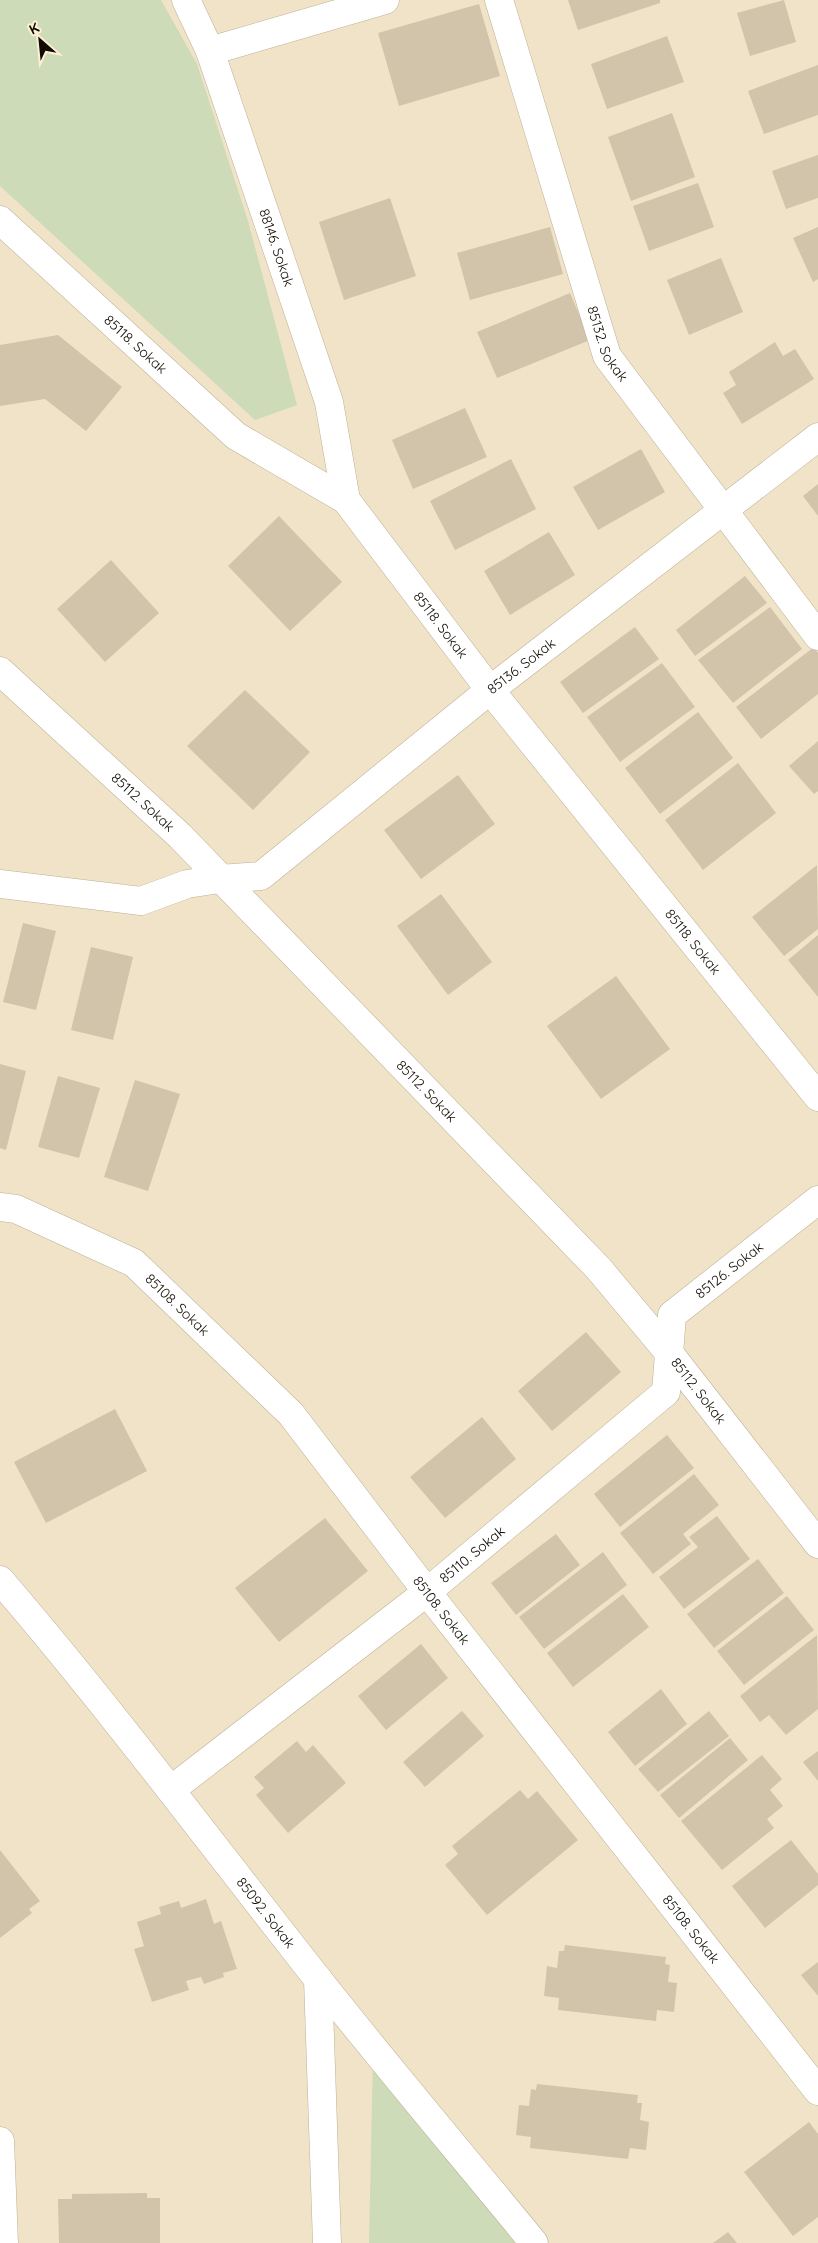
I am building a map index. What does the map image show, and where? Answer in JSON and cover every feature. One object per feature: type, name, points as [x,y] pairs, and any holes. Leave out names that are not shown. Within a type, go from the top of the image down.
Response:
[{"type":"street","name":"88146. Sokak","points":[[186,0],[210,51],[329,402],[346,500]]},
{"type":"street","points":[[210,51],[385,0]]},
{"type":"street","name":"85132. Sokak","points":[[499,0],[607,356],[818,636]]},
{"type":"street","name":"85118. Sokak","points":[[0,220],[236,436],[346,500],[490,690],[818,1097]]},
{"type":"street","name":"85136. Sokak","points":[[0,884],[141,901],[187,884],[260,876],[490,690],[818,437]]},
{"type":"street","name":"85112. Sokak","points":[[0,671],[180,836],[599,1269],[670,1354],[818,1544]]},
{"type":"street","name":"85126. Sokak","points":[[670,1354],[672,1315],[818,1200]]},
{"type":"street","name":"85108. Sokak","points":[[0,1206],[16,1209],[134,1263],[291,1414],[427,1592],[818,2090]]},
{"type":"street","name":"85110. Sokak","points":[[172,1789],[427,1592],[666,1392],[670,1354]]},
{"type":"street","name":"85092. Sokak","points":[[0,1580],[172,1789],[318,1979],[534,2243]]},
{"type":"street","points":[[318,1979],[327,2243]]},
{"type":"street","points":[[0,2141],[4,2243]]},
{"type":"green space","points":[[0,0],[161,0],[197,64],[248,221],[297,405],[255,420],[0,186]]},
{"type":"green space","points":[[373,2057],[517,2243],[369,2243]]},
{"type":"building","points":[[568,0],[660,0],[660,3],[578,30]]},
{"type":"building","points":[[784,0],[796,42],[750,56],[737,13]]},
{"type":"building","points":[[479,4],[500,76],[399,106],[378,33]]},
{"type":"building","points":[[667,36],[684,82],[607,109],[591,64]]},
{"type":"building","points":[[818,65],[818,115],[764,134],[748,91]]},
{"type":"building","points":[[672,113],[695,177],[631,201],[608,137]]},
{"type":"building","points":[[818,155],[818,198],[786,209],[772,171]]},
{"type":"building","points":[[698,183],[714,227],[649,251],[633,206]]},
{"type":"building","points":[[390,198],[416,276],[344,300],[319,222]]},
{"type":"building","points":[[550,227],[563,274],[470,300],[457,253]]},
{"type":"building","points":[[818,227],[818,279],[813,282],[793,238]]},
{"type":"building","points":[[721,258],[743,312],[689,335],[667,280]]},
{"type":"building","points":[[570,293],[590,340],[497,378],[477,332]]},
{"type":"building","points":[[58,335],[122,387],[86,431],[45,399],[0,406],[0,345]]},
{"type":"building","points":[[775,342],[783,356],[795,349],[814,379],[742,424],[723,393],[736,385],[729,372]]},
{"type":"building","points":[[465,408],[487,457],[413,489],[392,440]]},
{"type":"building","points":[[641,449],[665,492],[598,530],[573,487]]},
{"type":"building","points":[[511,459],[536,509],[455,550],[430,501]]},
{"type":"building","points":[[818,484],[818,516],[803,496]]},
{"type":"building","points":[[279,516],[342,582],[290,631],[228,566]]},
{"type":"building","points":[[549,532],[575,575],[510,615],[484,571]]},
{"type":"building","points":[[111,560],[159,613],[105,662],[57,609]]},
{"type":"building","points":[[745,576],[767,603],[695,656],[676,630]]},
{"type":"building","points":[[770,607],[802,649],[733,703],[698,660]]},
{"type":"building","points":[[635,627],[659,659],[583,713],[560,682]]},
{"type":"building","points":[[814,647],[818,653],[818,694],[761,739],[736,707]]},
{"type":"building","points":[[662,663],[695,707],[620,762],[587,717]]},
{"type":"building","points":[[245,690],[310,752],[253,810],[187,746]]},
{"type":"building","points":[[698,712],[733,758],[660,814],[625,768]]},
{"type":"building","points":[[818,741],[818,791],[814,794],[789,766]]},
{"type":"building","points":[[738,763],[776,813],[703,870],[665,820]]},
{"type":"building","points":[[458,775],[495,824],[421,879],[384,830]]},
{"type":"building","points":[[817,865],[818,929],[784,956],[752,917]]},
{"type":"building","points":[[441,894],[492,962],[448,995],[397,926]]},
{"type":"building","points":[[23,923],[56,931],[36,1010],[3,1002]]},
{"type":"building","points":[[818,935],[818,997],[788,960]]},
{"type":"building","points":[[91,947],[133,957],[113,1040],[71,1030]]},
{"type":"building","points":[[616,976],[670,1049],[601,1099],[547,1026]]},
{"type":"building","points":[[0,1064],[26,1071],[6,1150],[0,1148]]},
{"type":"building","points":[[58,1076],[100,1088],[79,1158],[38,1147]]},
{"type":"building","points":[[135,1080],[180,1094],[148,1191],[104,1177]]},
{"type":"building","points":[[586,1332],[621,1372],[552,1431],[518,1391]]},
{"type":"building","points":[[115,1409],[147,1471],[46,1523],[14,1462]]},
{"type":"building","points":[[482,1417],[516,1459],[445,1518],[410,1477]]},
{"type":"building","points":[[667,1435],[694,1468],[620,1527],[594,1494]]},
{"type":"building","points":[[694,1474],[719,1505],[683,1534],[691,1544],[653,1574],[620,1533]]},
{"type":"building","points":[[717,1516],[750,1559],[684,1609],[659,1577],[698,1547],[689,1537]]},
{"type":"building","points":[[325,1518],[368,1571],[279,1642],[235,1588]]},
{"type":"building","points":[[556,1534],[580,1565],[516,1615],[491,1583]]},
{"type":"building","points":[[603,1552],[627,1585],[544,1649],[519,1617]]},
{"type":"building","points":[[758,1559],[784,1593],[714,1648],[687,1614]]},
{"type":"building","points":[[623,1594],[649,1627],[573,1687],[547,1653]]},
{"type":"building","points":[[787,1596],[814,1630],[744,1685],[717,1651]]},
{"type":"building","points":[[817,1635],[818,1709],[786,1735],[769,1715],[760,1722],[740,1696]]},
{"type":"building","points":[[421,1644],[448,1678],[386,1730],[358,1696]]},
{"type":"building","points":[[661,1689],[687,1724],[635,1766],[608,1732]]},
{"type":"building","points":[[462,1711],[484,1736],[425,1787],[403,1762]]},
{"type":"building","points":[[709,1711],[729,1736],[658,1792],[638,1769]]},
{"type":"building","points":[[730,1738],[748,1760],[679,1818],[660,1795]]},
{"type":"building","points":[[297,1741],[306,1752],[313,1745],[346,1783],[288,1833],[256,1795],[264,1788],[254,1777]]},
{"type":"building","points":[[818,1751],[818,1781],[803,1762]]},
{"type":"building","points":[[762,1755],[782,1779],[770,1790],[783,1806],[767,1819],[774,1828],[722,1870],[681,1821]]},
{"type":"building","points":[[520,1790],[528,1799],[537,1791],[578,1840],[487,1915],[445,1865],[458,1854],[452,1846]]},
{"type":"building","points":[[791,1840],[818,1874],[818,1885],[765,1928],[732,1886]]},
{"type":"building","points":[[0,1850],[40,1901],[29,1909],[32,1913],[0,1938]]},
{"type":"building","points":[[206,1899],[214,1924],[221,1921],[237,1969],[223,1973],[224,1977],[204,1984],[201,1977],[186,1981],[189,1990],[152,2002],[134,1949],[144,1946],[137,1922],[161,1914],[159,1907],[179,1901],[181,1908]]},
{"type":"building","points":[[565,1945],[666,1957],[665,1964],[670,1965],[668,1982],[677,1983],[674,2012],[657,2010],[656,2021],[558,2010],[559,1998],[544,1996],[547,1966],[557,1968],[559,1951],[564,1951]]},
{"type":"building","points":[[818,1962],[818,1996],[801,1975]]},
{"type":"building","points":[[537,2084],[638,2095],[637,2103],[642,2103],[640,2120],[649,2122],[646,2150],[630,2148],[628,2159],[530,2148],[531,2137],[516,2135],[519,2105],[529,2106],[531,2089],[536,2090]]},
{"type":"building","points":[[809,2122],[818,2134],[818,2217],[793,2236],[744,2172]]},
{"type":"building","points":[[147,2193],[147,2198],[160,2198],[160,2243],[59,2243],[58,2199],[72,2199],[72,2194]]},
{"type":"building","points":[[728,2232],[737,2243],[713,2243]]}]
